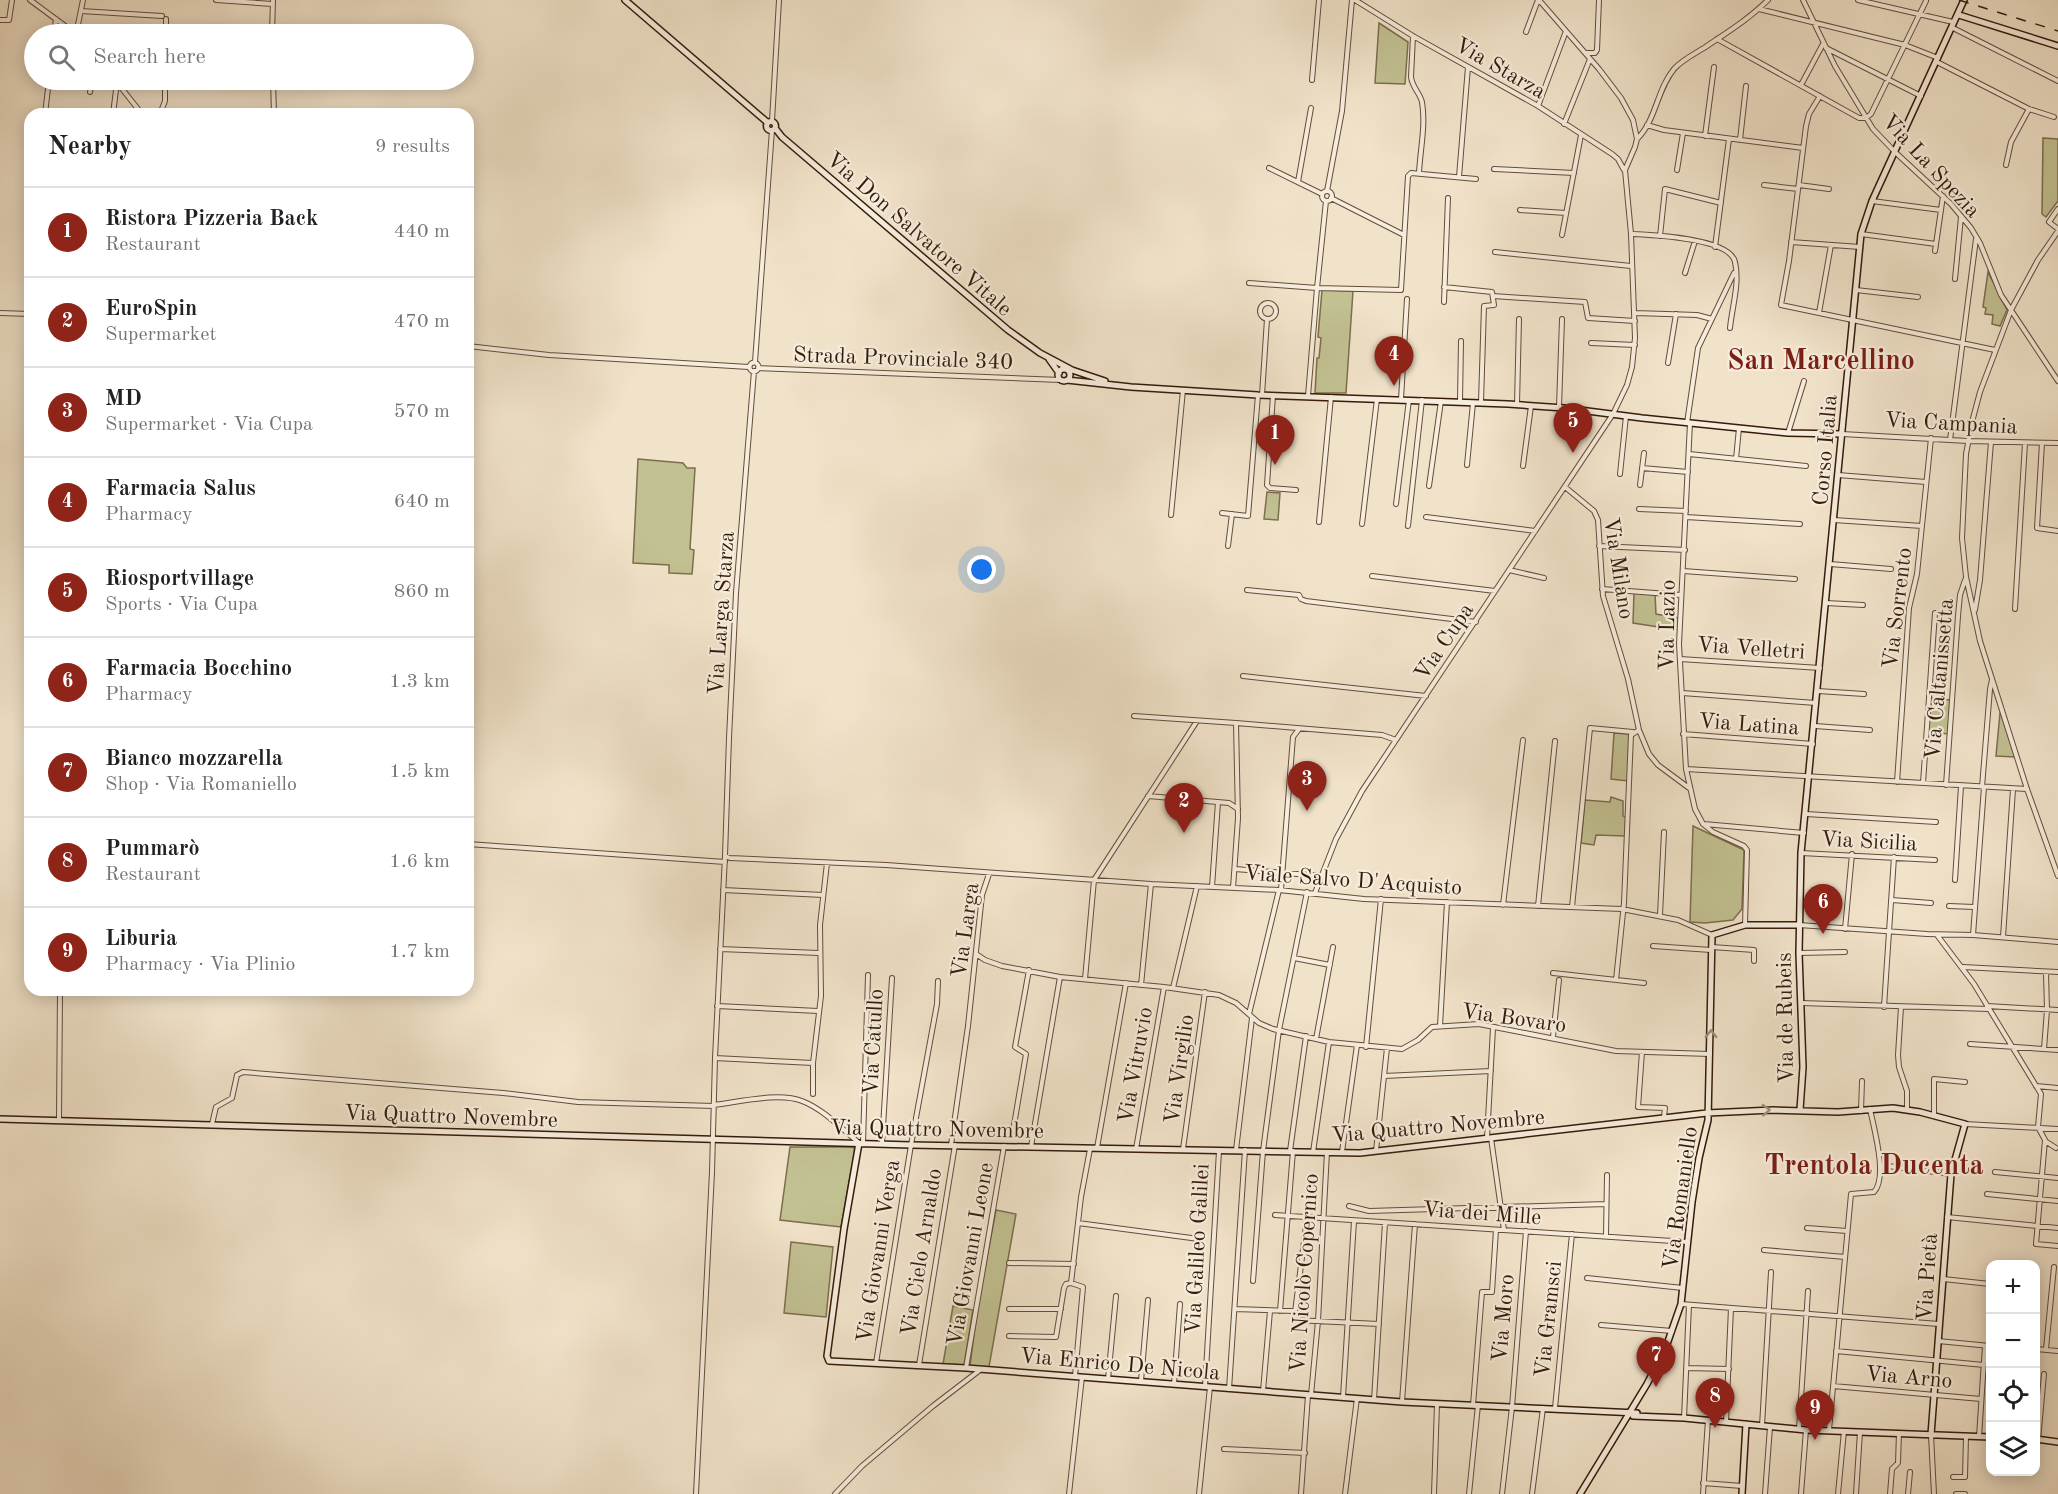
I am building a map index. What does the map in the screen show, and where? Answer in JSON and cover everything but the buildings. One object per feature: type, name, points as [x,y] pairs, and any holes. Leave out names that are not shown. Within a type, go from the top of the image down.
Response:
[{"type":"street","points":[[0,20],[9,20],[12,0]]},
{"type":"street","points":[[30,0],[63,24]]},
{"type":"street","points":[[78,24],[83,0]]},
{"type":"street","points":[[216,0],[273,2],[272,24]]},
{"type":"street","points":[[474,347],[561,356],[749,367],[754,371],[758,368],[755,362],[775,124],[762,117],[625,0]]},
{"type":"street","points":[[770,122],[779,0]]},
{"type":"street","points":[[1312,80],[1319,0]]},
{"type":"street","points":[[1308,396],[1326,201],[1322,198],[1325,193],[1342,111],[1353,0]]},
{"type":"street","name":"Via Starza","points":[[1353,0],[1538,106],[1618,159],[1625,170]]},
{"type":"street","points":[[1526,32],[1538,0],[1590,59],[1628,109],[1637,139]]},
{"type":"street","points":[[1585,53],[1595,53],[1597,50],[1599,0]]},
{"type":"street","points":[[1625,170],[1637,139],[1647,125],[1674,69],[1759,9],[1768,0]]},
{"type":"street","name":"Via La Spezia","points":[[1803,0],[1824,46],[1873,129],[1961,216],[1976,238],[2001,294],[2058,381]]},
{"type":"street","points":[[1858,0],[1919,14],[1954,25],[2058,81]]},
{"type":"street","name":"Corso Italia","points":[[1799,925],[1802,853],[1861,234],[1872,201],[1964,0]]},
{"type":"street","points":[[1717,39],[1859,118],[1866,118],[1871,114],[1926,1]]},
{"type":"street","points":[[1759,9],[1905,45],[1938,60],[2029,109],[2054,117]]},
{"type":"street","points":[[81,11],[164,18],[165,24]]},
{"type":"street","points":[[1959,15],[2058,46]]},
{"type":"street","points":[[55,24],[56,19]]},
{"type":"street","points":[[1538,106],[1566,31]]},
{"type":"street","points":[[1413,36],[1411,77],[1420,95],[1423,111],[1419,174]]},
{"type":"street","points":[[1801,85],[1824,46],[1921,96]]},
{"type":"street","points":[[1564,124],[1590,59]]},
{"type":"street","points":[[1459,177],[1468,67]]},
{"type":"street","points":[[1705,136],[1714,67]]},
{"type":"street","points":[[1740,140],[1746,86]]},
{"type":"street","points":[[46,108],[48,90]]},
{"type":"street","points":[[114,108],[115,90]]},
{"type":"street","points":[[123,90],[137,108]]},
{"type":"street","points":[[162,108],[165,90]]},
{"type":"street","points":[[273,90],[274,108]]},
{"type":"street","points":[[1820,96],[1809,114],[1781,305],[1995,350]]},
{"type":"street","points":[[1298,182],[1311,108]]},
{"type":"street","points":[[2006,165],[2011,142],[2029,109]]},
{"type":"street","points":[[1647,125],[1683,133],[1803,148]]},
{"type":"street","name":"Via Don Salvatore Vitale","points":[[773,129],[1008,330],[1067,369],[1116,384]]},
{"type":"street","points":[[1677,170],[1683,133]]},
{"type":"street","points":[[1562,235],[1581,135]]},
{"type":"street","points":[[1715,247],[1729,139]]},
{"type":"street","points":[[1269,168],[1325,193],[1331,193],[1331,198]]},
{"type":"street","points":[[1494,169],[1574,172]]},
{"type":"street","name":"Via Cupa","points":[[1315,893],[1349,815],[1396,740],[1613,414],[1627,385],[1635,345],[1635,313],[1625,170]]},
{"type":"street","points":[[1249,283],[1317,288],[1401,290],[1408,176],[1411,173],[1476,178]]},
{"type":"street","points":[[1764,186],[1829,189]]},
{"type":"street","points":[[1660,236],[1665,189],[1721,203]]},
{"type":"street","points":[[1935,251],[1943,196]]},
{"type":"street","points":[[1331,198],[1404,235]]},
{"type":"street","points":[[1326,201],[1331,198]]},
{"type":"street","points":[[1444,302],[1448,198]]},
{"type":"street","points":[[1872,201],[1941,210]]},
{"type":"street","points":[[2058,209],[2049,222],[2058,230],[2038,260],[2011,310],[1980,392],[1968,441],[1962,538],[1966,577],[1980,641],[2027,789],[2058,876]]},
{"type":"street","points":[[1520,210],[1566,213]]},
{"type":"street","points":[[1955,279],[1961,216]]},
{"type":"street","points":[[1630,234],[1695,241],[1715,247],[1732,256],[1736,262],[1736,269],[1730,328]]},
{"type":"street","points":[[1861,234],[1936,244]]},
{"type":"street","points":[[1950,440],[1976,238]]},
{"type":"street","points":[[1685,273],[1695,241]]},
{"type":"street","points":[[1791,242],[1860,247]]},
{"type":"street","points":[[1819,313],[1831,245]]},
{"type":"street","points":[[1495,252],[1631,266]]},
{"type":"street","name":"Via Lazio","points":[[1703,824],[1695,809],[1686,769],[1680,659],[1689,423],[1698,348],[1736,269]]},
{"type":"street","points":[[1444,287],[1492,292],[1494,305],[1484,306],[1481,402]]},
{"type":"street","points":[[1856,290],[1918,297]]},
{"type":"street","points":[[1493,296],[1585,302],[1588,318],[1635,321]]},
{"type":"street","points":[[1401,399],[1407,299]]},
{"type":"street","points":[[1268,302],[1273,304],[1277,311],[1275,316],[1267,319],[1260,311],[1263,304],[1268,302]]},
{"type":"street","points":[[0,313],[24,314]]},
{"type":"street","points":[[1635,313],[1697,315],[1712,319]]},
{"type":"street","points":[[1668,363],[1676,314]]},
{"type":"street","points":[[1222,513],[1248,516],[1267,319]]},
{"type":"street","points":[[1517,404],[1519,319]]},
{"type":"street","points":[[1559,407],[1562,319]]},
{"type":"street","points":[[1460,401],[1461,341]]},
{"type":"street","points":[[1591,343],[1635,345]]},
{"type":"street","name":"Via Don Salvatore Vitale","points":[[1048,358],[1061,377],[1116,384],[1260,395],[1517,404],[1788,433],[1842,434]]},
{"type":"street","points":[[749,367],[755,362]]},
{"type":"street","name":"Strada Provinciale 340","points":[[758,368],[1047,380],[1061,377]]},
{"type":"street","points":[[1067,369],[1070,376],[1061,377],[1067,369]]},
{"type":"street","name":"Via Larga Starza","points":[[696,1494],[736,593],[754,371]]},
{"type":"street","points":[[1788,433],[1804,381]]},
{"type":"street","points":[[1171,515],[1183,390]]},
{"type":"street","points":[[1272,395],[1267,485],[1270,488],[1296,490]]},
{"type":"street","points":[[1319,522],[1331,397]]},
{"type":"street","points":[[1362,524],[1377,399]]},
{"type":"street","points":[[1396,504],[1409,400]]},
{"type":"street","points":[[1408,526],[1422,400]]},
{"type":"street","points":[[1429,486],[1441,401]]},
{"type":"street","points":[[1467,465],[1474,402]]},
{"type":"street","points":[[1524,466],[1532,406]]},
{"type":"street","points":[[1620,474],[1626,416]]},
{"type":"street","points":[[1736,459],[1739,428]]},
{"type":"street","name":"Via Campania","points":[[1842,434],[1990,442],[2058,443]]},
{"type":"street","name":"Via Sorrento","points":[[1897,782],[1909,608],[1917,574],[1931,438]]},
{"type":"street","points":[[1975,610],[1980,580],[1990,442]]},
{"type":"street","points":[[2014,609],[2025,443]]},
{"type":"street","points":[[2042,443],[2037,528],[2058,531]]},
{"type":"street","points":[[1640,485],[1644,453]]},
{"type":"street","points":[[1689,454],[1806,466]]},
{"type":"street","points":[[1642,468],[1688,472]]},
{"type":"street","points":[[1838,475],[1926,482]]},
{"type":"street","name":"Via Milano","points":[[1565,487],[1594,511],[1599,526],[1602,589],[1628,679],[1639,730],[1649,754],[1658,765],[1689,788]]},
{"type":"street","points":[[1639,509],[1686,511]]},
{"type":"street","points":[[1228,546],[1232,514]]},
{"type":"street","points":[[1426,517],[1534,531]]},
{"type":"street","points":[[1686,517],[1800,524]]},
{"type":"street","points":[[1834,520],[1922,526]]},
{"type":"street","points":[[1599,546],[1684,550]]},
{"type":"street","points":[[1830,564],[1891,569]]},
{"type":"street","points":[[1509,570],[1544,578]]},
{"type":"street","points":[[1683,571],[1796,579]]},
{"type":"street","points":[[1372,576],[1495,591]]},
{"type":"street","name":"Via Caltanissetta","points":[[1946,785],[1960,595],[1966,577]]},
{"type":"street","points":[[1602,589],[1681,595]]},
{"type":"street","points":[[1247,590],[1299,595],[1306,601],[1476,622]]},
{"type":"street","points":[[1826,603],[1863,605]]},
{"type":"street","points":[[1923,783],[1935,613]]},
{"type":"street","name":"Via Velletri","points":[[1680,659],[1820,668]]},
{"type":"street","points":[[1243,676],[1426,696]]},
{"type":"street","points":[[1973,934],[1992,679]]},
{"type":"street","points":[[1818,691],[1864,694]]},
{"type":"street","points":[[1682,693],[1817,703]]},
{"type":"street","points":[[1134,716],[1382,735],[1396,740]]},
{"type":"street","points":[[1085,980],[1094,880],[1197,721]]},
{"type":"street","points":[[1233,888],[1238,809],[1236,723]]},
{"type":"street","points":[[1815,726],[1870,730]]},
{"type":"street","points":[[1286,728],[1293,737]]},
{"type":"street","points":[[1572,906],[1590,728],[1633,732],[1639,730]]},
{"type":"street","points":[[1236,1150],[1251,1016],[1283,872],[1293,737],[1299,729]]},
{"type":"street","points":[[1616,980],[1623,909],[1631,735],[1633,732]]},
{"type":"street","name":"Via Latina","points":[[1683,734],[1813,744]]},
{"type":"street","points":[[1503,905],[1523,740]]},
{"type":"street","points":[[1538,906],[1555,741]]},
{"type":"street","points":[[1686,769],[2027,789]]},
{"type":"street","points":[[1954,880],[1960,786]]},
{"type":"street","points":[[2003,937],[2013,789]]},
{"type":"street","points":[[1148,796],[1229,803],[1238,809]]},
{"type":"street","points":[[1229,803],[1238,797]]},
{"type":"street","points":[[1212,887],[1218,802]]},
{"type":"street","points":[[1806,814],[1936,822]]},
{"type":"street","points":[[1703,824],[1805,833]]},
{"type":"street","points":[[1703,824],[1713,832],[1744,846],[1747,850],[1745,925]]},
{"type":"street","points":[[1660,915],[1664,832]]},
{"type":"street","points":[[474,844],[725,862]]},
{"type":"street","name":"Via Sicilia","points":[[1802,853],[1935,860]]},
{"type":"street","points":[[1845,929],[1852,854]]},
{"type":"street","name":"Via Larga","points":[[725,856],[989,874],[982,895],[953,1145]]},
{"type":"street","points":[[1884,1007],[1894,857]]},
{"type":"street","points":[[813,1094],[813,1063],[821,996],[819,953],[827,862]]},
{"type":"street","points":[[1235,869],[1321,876]]},
{"type":"street","name":"Viale Salvo D'Acquisto","points":[[989,874],[1280,890],[1382,899],[1623,909],[1678,920],[1712,935]]},
{"type":"street","points":[[1141,985],[1151,884]]},
{"type":"street","points":[[1173,988],[1197,886]]},
{"type":"street","points":[[723,890],[823,895]]},
{"type":"street","points":[[1253,1281],[1263,1151],[1279,1030],[1307,892]]},
{"type":"street","points":[[1366,1047],[1382,899]]},
{"type":"street","points":[[1892,900],[1931,903]]},
{"type":"street","points":[[1440,1026],[1447,902]]},
{"type":"street","points":[[1950,906],[1974,908]]},
{"type":"street","points":[[1712,935],[1745,925],[1799,925],[1936,934],[1973,934],[2058,942]]},
{"type":"street","name":"Via de Rubeis","points":[[1799,925],[1803,1067],[1800,1110]]},
{"type":"street","points":[[1936,934],[1962,967],[2042,1098],[2038,1127],[2044,1140],[2036,1244],[2058,1246]]},
{"type":"street","name":"Via Romaniello","points":[[1580,1494],[1666,1347],[1681,1304],[1692,1202],[1706,1131],[1712,935]]},
{"type":"street","points":[[1316,1039],[1334,946]]},
{"type":"street","points":[[1653,946],[1754,950],[1754,961]]},
{"type":"street","points":[[720,949],[819,953]]},
{"type":"street","points":[[1799,953],[1845,952]]},
{"type":"street","name":"Via Bovaro","points":[[976,954],[1002,966],[1060,977],[1219,995],[1236,1003],[1259,1023],[1316,1039],[1357,1046],[1402,1049],[1418,1040],[1432,1027],[1479,1024],[1616,1051],[1710,1054]]},
{"type":"street","points":[[1294,958],[1330,965]]},
{"type":"street","points":[[1962,967],[2058,972]]},
{"type":"street","points":[[1029,970],[1015,1047],[1026,1054],[1014,1130],[1033,1135]]},
{"type":"street","points":[[2044,1049],[2047,1010],[2046,972]]},
{"type":"street","points":[[1553,973],[1644,983]]},
{"type":"street","points":[[861,1143],[868,975]]},
{"type":"street","points":[[1031,1147],[1060,977]]},
{"type":"street","name":"Via Catullo","points":[[882,1144],[892,978]]},
{"type":"street","points":[[1553,1037],[1559,980]]},
{"type":"street","name":"Via Giovanni Verga","points":[[876,1363],[911,1145],[937,1004],[938,981]]},
{"type":"street","points":[[1097,1148],[1126,983]]},
{"type":"street","name":"Via Vitruvio","points":[[1136,1149],[1164,987]]},
{"type":"street","name":"Via Virgilio","points":[[1183,1149],[1205,992]]},
{"type":"street","points":[[59,1121],[60,996]]},
{"type":"street","points":[[1801,1004],[2058,1010]]},
{"type":"street","points":[[717,1006],[818,1011]]},
{"type":"street","points":[[1901,1007],[1898,1054],[1899,1067],[1907,1091],[1907,1110]]},
{"type":"street","points":[[1493,1028],[1489,1138],[1504,1230]]},
{"type":"street","points":[[1280,1311],[1289,1216],[1291,1151],[1306,1036]]},
{"type":"street","points":[[1313,1152],[1329,1042]]},
{"type":"street","points":[[1970,1044],[2058,1050]]},
{"type":"street","points":[[1342,1152],[1357,1046]]},
{"type":"street","points":[[1376,1151],[1387,1048]]},
{"type":"street","points":[[1642,1052],[1638,1107],[1665,1108],[1664,1117]]},
{"type":"street","points":[[715,1058],[813,1063]]},
{"type":"street","points":[[1384,1077],[1491,1071]]},
{"type":"street","points":[[212,1124],[216,1107],[232,1098],[237,1075],[243,1072],[503,1093],[578,1102],[714,1106],[780,1098],[802,1100],[861,1143]]},
{"type":"street","points":[[1934,1115],[1934,1079],[1965,1082]]},
{"type":"street","points":[[1861,1111],[1862,1081]]},
{"type":"street","points":[[2036,1086],[2058,1088]]},
{"type":"street","points":[[1829,1430],[1851,1194],[1874,1192],[1879,1184],[1880,1165],[1870,1109]]},
{"type":"street","name":"Via Quattro Novembre","points":[[0,1119],[911,1145],[1313,1152],[1376,1151],[1707,1113],[1907,1110],[1965,1124]]},
{"type":"street","points":[[1965,1124],[2058,1129]]},
{"type":"street","name":"Via Pietà","points":[[1931,1434],[1951,1174],[1965,1124]]},
{"type":"street","points":[[2044,1140],[2056,1148]]},
{"type":"street","name":"Via Enrico De Nicola","points":[[861,1143],[844,1229],[827,1356],[829,1361],[981,1369],[1402,1402],[1629,1413],[1802,1429],[1986,1437]]},
{"type":"street","name":"Via Cielo Arnaldo","points":[[919,1365],[953,1145]]},
{"type":"street","name":"Via Giovanni Leone","points":[[966,1368],[1004,1146]]},
{"type":"street","points":[[1071,1283],[1090,1148]]},
{"type":"street","name":"Via Galileo Galilei","points":[[1199,1494],[1219,1150]]},
{"type":"street","points":[[1229,1389],[1245,1150]]},
{"type":"street","name":"Via Nicolò Copernico","points":[[1301,1494],[1318,1321],[1328,1152]]},
{"type":"street","points":[[1880,1165],[1951,1174]]},
{"type":"street","points":[[1995,1172],[2058,1178]]},
{"type":"street","points":[[1606,1236],[1607,1175]]},
{"type":"street","points":[[1987,1194],[2058,1201]]},
{"type":"street","points":[[1349,1206],[1369,1211],[1606,1204]]},
{"type":"street","name":"Via dei Mille","points":[[1275,1215],[1688,1242]]},
{"type":"street","points":[[1947,1217],[2058,1227]]},
{"type":"street","points":[[1307,1218],[1294,1320],[1378,1324]]},
{"type":"street","points":[[1343,1397],[1354,1221]]},
{"type":"street","points":[[1078,1222],[1199,1239]]},
{"type":"street","points":[[1374,1400],[1385,1223]]},
{"type":"street","points":[[1402,1402],[1415,1224]]},
{"type":"street","points":[[1807,1228],[1847,1231]]},
{"type":"street","points":[[1469,1494],[1482,1292],[1492,1292],[1496,1230]]},
{"type":"street","name":"Via Moro","points":[[1502,1494],[1512,1407],[1526,1232]]},
{"type":"street","name":"Via Gramsci","points":[[1555,1408],[1572,1234]]},
{"type":"street","points":[[1764,1250],[1845,1257]]},
{"type":"street","points":[[1010,1263],[1074,1264]]},
{"type":"street","points":[[2046,1349],[2054,1266]]},
{"type":"street","points":[[1762,1426],[1771,1272]]},
{"type":"street","name":"Via Romaniello","points":[[1587,1278],[1683,1288]]},
{"type":"street","points":[[1942,1279],[1986,1284]]},
{"type":"street","points":[[1009,1336],[1056,1337],[1066,1284],[1071,1283],[1083,1287],[1069,1494]]},
{"type":"street","points":[[1801,1494],[1808,1291]]},
{"type":"street","points":[[1108,1379],[1116,1296]]},
{"type":"street","points":[[1141,1381],[1148,1300]]},
{"type":"street","points":[[1174,1384],[1180,1304]]},
{"type":"street","points":[[1681,1304],[1939,1324]]},
{"type":"street","points":[[1684,1418],[1689,1305]]},
{"type":"street","points":[[1726,1422],[1731,1308]]},
{"type":"street","points":[[1009,1310],[1061,1309]]},
{"type":"street","points":[[1235,1309],[1295,1311]]},
{"type":"street","points":[[1263,1391],[1270,1311]]},
{"type":"street","points":[[1601,1325],[1673,1331]]},
{"type":"street","points":[[1938,1341],[1986,1346]]},
{"type":"street","points":[[2040,1349],[2058,1351]]},
{"type":"street","points":[[1836,1352],[1937,1359],[1984,1365]]},
{"type":"street","points":[[1978,1437],[1986,1356]]},
{"type":"street","points":[[1686,1368],[1728,1370]]},
{"type":"street","points":[[835,1494],[862,1466],[981,1369]]},
{"type":"street","points":[[2039,1422],[2044,1374]]},
{"type":"street","name":"Via Arno","points":[[1833,1386],[1981,1399]]},
{"type":"street","points":[[1345,1494],[1357,1398]]},
{"type":"street","points":[[1434,1494],[1437,1404]]},
{"type":"street","points":[[1532,1494],[1543,1408]]},
{"type":"street","points":[[1629,1413],[1639,1414]]},
{"type":"street","points":[[1703,1494],[1708,1420]]},
{"type":"street","points":[[1742,1494],[1746,1424]]},
{"type":"street","points":[[1766,1494],[1770,1426]]},
{"type":"street","points":[[1838,1494],[1844,1431]]},
{"type":"street","points":[[1856,1494],[1860,1432]]},
{"type":"street","points":[[1890,1494],[1892,1469],[1898,1463],[1899,1433]]},
{"type":"street","points":[[1931,1434],[1934,1494]]},
{"type":"street","points":[[1953,1477],[1965,1477],[1966,1436]]},
{"type":"street","points":[[2040,1439],[2058,1442]]},
{"type":"street","points":[[1224,1449],[1305,1453]]},
{"type":"street","points":[[1908,1494],[1910,1472]]},
{"type":"street","points":[[1704,1483],[1743,1486]]},
{"type":"street","points":[[1956,1494],[1965,1494]]},
{"type":"shaded area","points":[[1379,23],[1408,42],[1405,84],[1375,83]]},
{"type":"shaded area","points":[[2043,138],[2058,139],[2058,201],[2046,217],[2042,214]]},
{"type":"shaded area","points":[[1988,272],[2007,310],[2000,326],[1992,324],[1993,315],[1985,314],[1986,308],[1983,307]]},
{"type":"shaded area","points":[[1322,290],[1353,291],[1346,393],[1315,393],[1317,358],[1319,358],[1321,338],[1318,337]]},
{"type":"shaded area","points":[[638,459],[683,463],[687,468],[695,468],[690,549],[694,550],[692,574],[669,573],[669,565],[633,563]]},
{"type":"shaded area","points":[[1267,492],[1280,493],[1278,520],[1264,519]]},
{"type":"shaded area","points":[[1634,593],[1655,594],[1656,614],[1679,618],[1678,630],[1633,623]]},
{"type":"shaded area","points":[[1931,698],[1950,700],[1948,734],[1928,732]]},
{"type":"shaded area","points":[[2001,713],[2015,757],[1996,756]]},
{"type":"shaded area","points":[[1614,733],[1629,734],[1628,781],[1611,779]]},
{"type":"shaded area","points":[[1611,797],[1623,801],[1623,816],[1626,817],[1625,836],[1596,835],[1594,845],[1581,843],[1585,800],[1610,802]]},
{"type":"shaded area","points":[[1693,826],[1744,850],[1742,909],[1733,920],[1690,922]]},
{"type":"shaded area","points":[[790,1147],[852,1147],[855,1149],[841,1227],[780,1220]]},
{"type":"shaded area","points":[[996,1210],[1016,1214],[989,1367],[970,1366],[977,1311]]},
{"type":"shaded area","points":[[791,1242],[833,1247],[826,1317],[784,1313]]},
{"type":"shaded area","points":[[953,1306],[973,1310],[964,1365],[943,1364]]},
{"type":"railway","points":[[1959,0],[2058,31]]},
{"type":"place","name":"Farmacia Salus","points":[[1394,386]]},
{"type":"place","name":"Riosportvillage","points":[[1573,453]]},
{"type":"place","name":"Ristora Pizzeria Back","points":[[1275,465]]},
{"type":"place","name":"MD","points":[[1307,811]]},
{"type":"place","name":"EuroSpin","points":[[1184,833]]},
{"type":"place","name":"Farmacia Bocchino","points":[[1823,934]]},
{"type":"place","name":"Bianco mozzarella","points":[[1656,1387]]},
{"type":"place","name":"Pummarò","points":[[1715,1428]]},
{"type":"place","name":"Liburia","points":[[1815,1440]]},
{"type":"district","name":"San Marcellino","points":[[1821,359]]},
{"type":"district","name":"Trentola Ducenta","points":[[1874,1164]]}]
